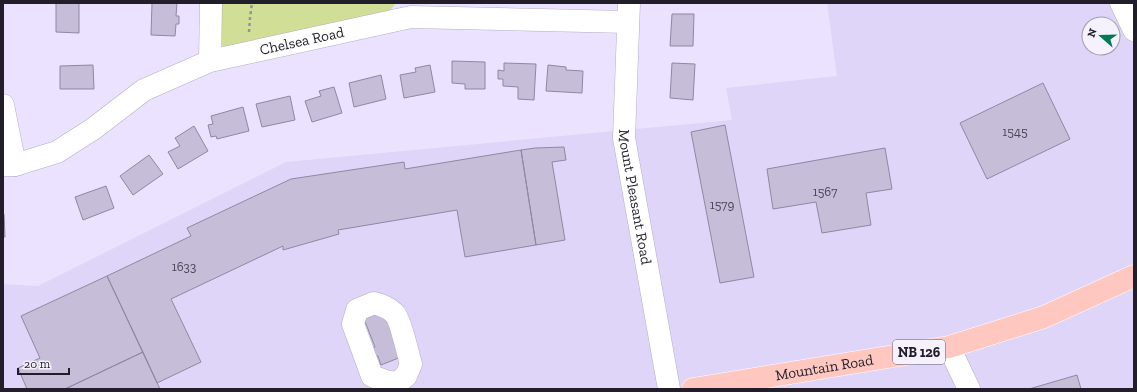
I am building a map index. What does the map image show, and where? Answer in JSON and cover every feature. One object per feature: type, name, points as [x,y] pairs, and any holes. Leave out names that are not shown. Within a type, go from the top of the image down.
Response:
[{"type":"main road","name":"Mountain Road","points":[[693,389],[949,347],[1044,317],[1134,276]]},
{"type":"street","points":[[210,60],[211,3]]},
{"type":"street","points":[[1121,3],[1134,30]]},
{"type":"street","name":"Chelsea Road","points":[[9,165],[57,152],[93,129],[144,90],[210,60],[411,10],[629,13]]},
{"type":"street","name":"Mount Pleasant Road","points":[[629,13],[624,138],[669,389]]},
{"type":"street","points":[[3,105],[9,165]]},
{"type":"street","points":[[949,347],[969,389]]},
{"type":"path","points":[[249,33],[252,3]]},
{"type":"shaded area","points":[[827,3],[1134,3],[1134,389],[3,389],[3,284],[38,286],[286,162],[732,120],[726,88],[837,76]]},
{"type":"green space","points":[[215,3],[396,3],[387,14],[225,48],[215,38]]},
{"type":"building","points":[[56,3],[79,3],[79,33],[56,32]]},
{"type":"building","points":[[152,3],[177,3],[176,16],[179,16],[179,24],[176,24],[175,36],[151,35]]},
{"type":"building","points":[[672,14],[694,14],[693,46],[670,46]]},
{"type":"building","points":[[452,61],[485,62],[485,89],[465,89],[465,84],[452,83]]},
{"type":"building","points":[[504,63],[536,64],[534,100],[518,99],[518,87],[503,86],[503,79],[498,79],[498,70],[504,71]]},
{"type":"building","points":[[672,63],[695,64],[693,100],[670,98]]},
{"type":"building","points":[[93,65],[94,89],[60,89],[60,66]]},
{"type":"building","points":[[430,65],[435,92],[404,98],[400,75],[416,72],[415,68]]},
{"type":"building","points":[[548,65],[566,67],[566,70],[583,71],[582,93],[546,91]]},
{"type":"building","points":[[381,75],[386,99],[354,107],[349,83]]},
{"type":"building","points":[[1043,83],[1070,139],[987,179],[960,123]]},
{"type":"building","points":[[334,87],[342,113],[312,122],[305,101],[321,96],[319,91]]},
{"type":"building","points":[[290,96],[295,120],[262,127],[256,104]]},
{"type":"building","points":[[243,107],[249,131],[217,139],[216,136],[211,137],[208,125],[213,124],[211,116]]},
{"type":"building","points":[[725,125],[754,277],[720,283],[691,132]]},
{"type":"building","points":[[194,126],[208,151],[178,169],[168,152],[180,146],[175,138]]},
{"type":"building","points":[[564,147],[566,160],[552,162],[565,240],[536,245],[521,150]]},
{"type":"building","points":[[885,148],[892,189],[866,193],[871,225],[822,233],[816,202],[773,209],[767,169]]},
{"type":"building","points":[[521,150],[536,245],[465,257],[457,210],[338,230],[339,234],[283,250],[283,246],[171,299],[201,362],[157,383],[107,276],[191,236],[187,228],[291,179],[404,162],[405,169]]},
{"type":"building","points":[[149,155],[163,174],[133,195],[120,176]]},
{"type":"building","points":[[106,186],[114,208],[83,220],[75,197]]},
{"type":"building","points":[[4,214],[5,237],[3,237]]},
{"type":"building","points":[[107,276],[143,352],[65,389],[27,389],[18,368],[40,358],[21,316]]},
{"type":"building","points":[[386,310],[401,357],[381,365],[378,356],[374,357],[371,348],[375,347],[364,319]]},
{"type":"building","points":[[143,352],[160,389],[65,389]]},
{"type":"building","points":[[1077,375],[1081,389],[1029,389]]}]
